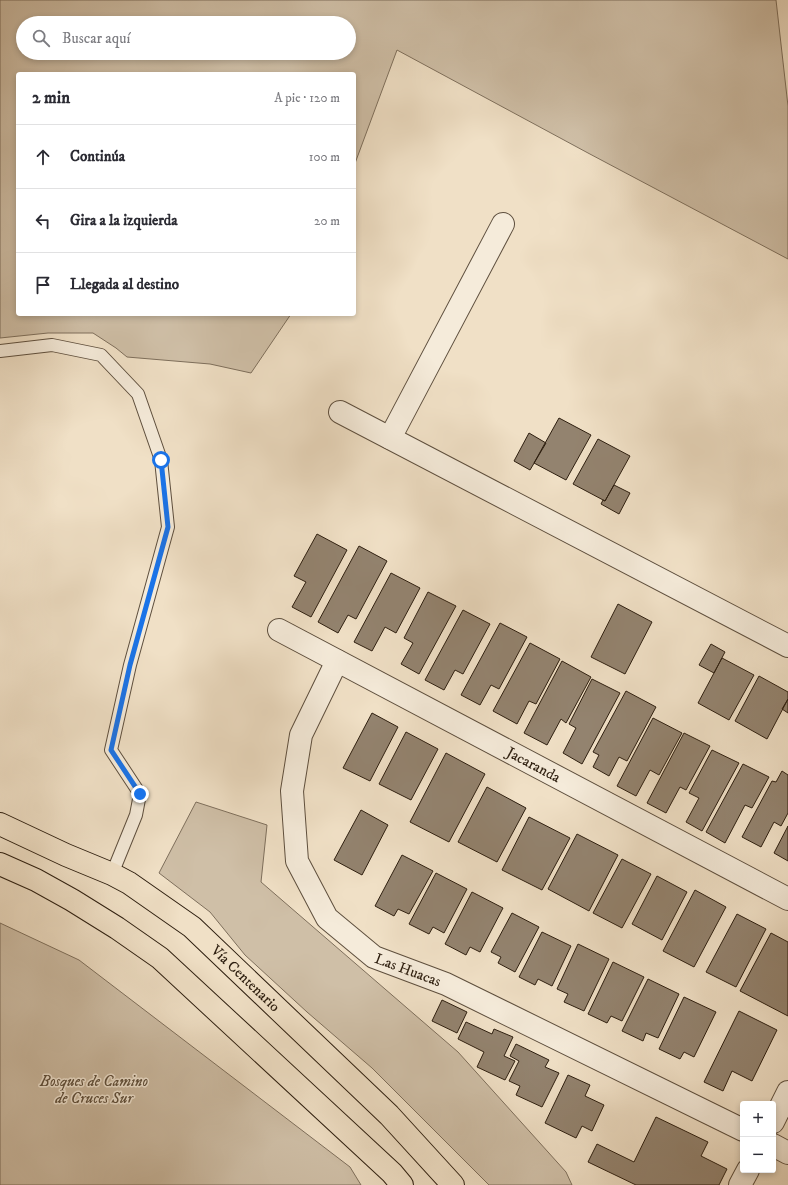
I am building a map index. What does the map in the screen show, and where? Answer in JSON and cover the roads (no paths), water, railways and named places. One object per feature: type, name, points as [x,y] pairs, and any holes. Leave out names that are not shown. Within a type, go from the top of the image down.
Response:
[{"type":"highway","name":"Vía Centenario","points":[[0,824],[129,883],[192,927],[389,1115],[453,1185]]},
{"type":"highway","points":[[0,864],[36,880],[72,900],[117,928],[160,958],[392,1173],[402,1185]]},
{"type":"street","points":[[390,438],[503,224]]},
{"type":"street","points":[[340,412],[788,646]]},
{"type":"street","name":"Jacaranda","points":[[279,630],[788,899]]},
{"type":"street","name":"Las Huacas","points":[[337,661],[301,735],[292,790],[298,861],[327,918],[374,957],[446,984],[740,1129]]},
{"type":"street","points":[[776,1116],[788,1092]]},
{"type":"street","points":[[776,1147],[788,1153]]},
{"type":"street","points":[[740,1185],[746,1173]]},
{"type":"lane","points":[[0,351],[52,346],[101,355],[138,394],[161,460],[168,527],[130,665],[111,750],[140,794],[136,815],[112,874]]},
{"type":"park label","name":"Bosques de Camino de Cruces Sur","points":[[94,1090]]}]
